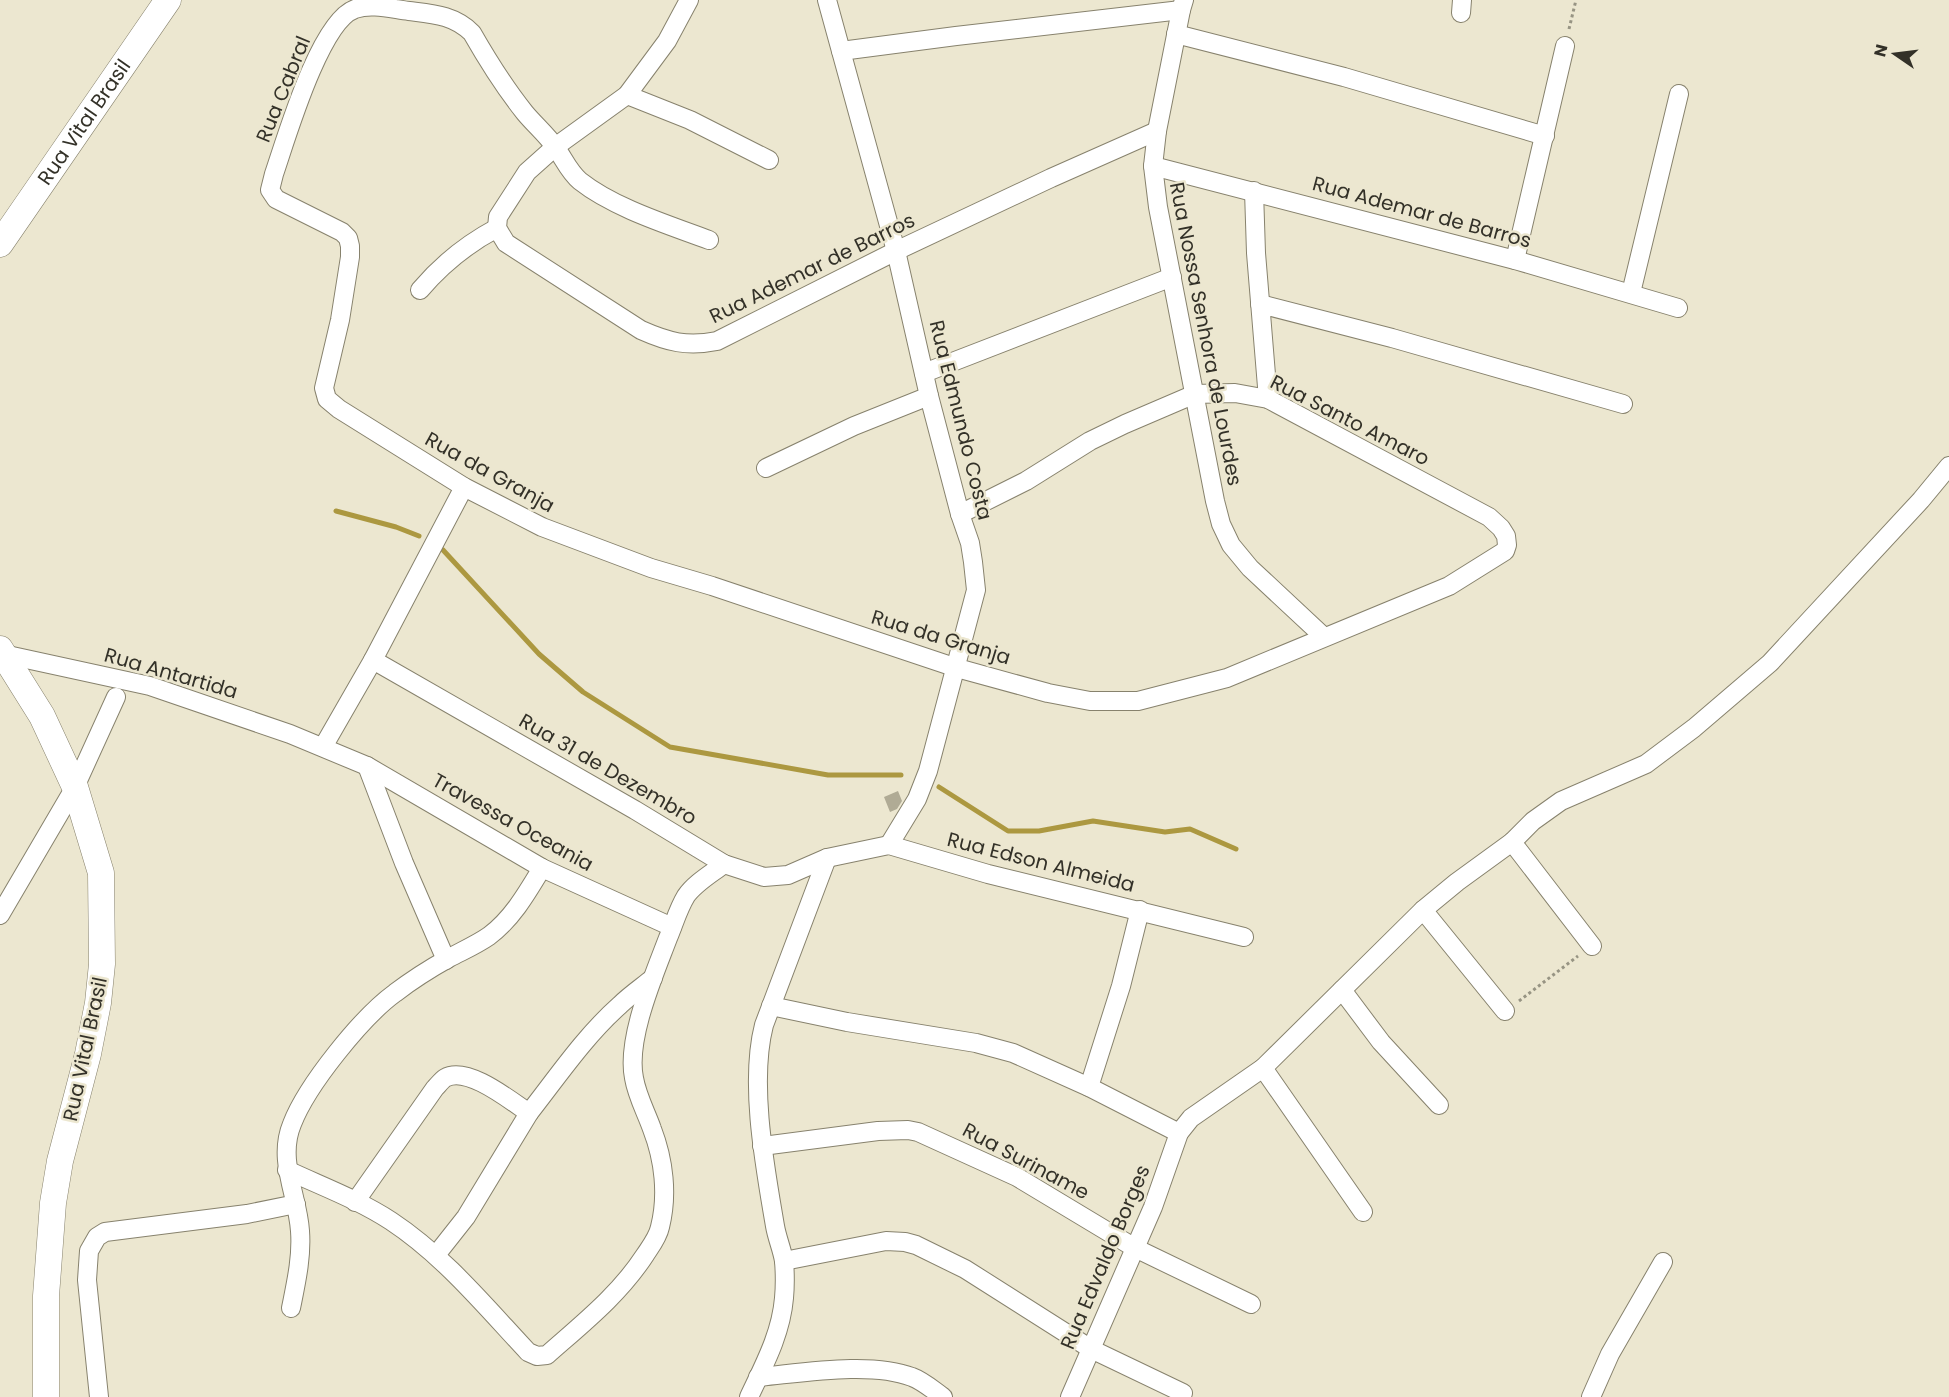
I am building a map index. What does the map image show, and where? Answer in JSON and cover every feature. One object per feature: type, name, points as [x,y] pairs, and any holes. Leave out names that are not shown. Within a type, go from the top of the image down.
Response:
[{"type":"street","name":"Rua Vital Brasil","points":[[0,244],[168,0]]},
{"type":"street","points":[[420,290],[437,269],[479,237],[497,228],[498,216],[527,172],[555,147],[627,95],[667,41],[689,0]]},
{"type":"street","name":"Rua Edmundo Costa","points":[[827,0],[896,251],[929,396],[960,514],[970,543],[976,590],[957,668],[922,786],[917,799],[889,845]]},
{"type":"street","points":[[841,51],[1182,5]]},
{"type":"street","name":"Rua Nossa Senhora de Lourdes","points":[[1182,5],[1157,131],[1153,166],[1158,207],[1215,501],[1221,524],[1231,544],[1250,568],[1324,637]]},
{"type":"street","name":"Rua Cabral","points":[[339,409],[327,399],[324,388],[350,257],[348,238],[342,232],[276,199],[270,190],[312,67],[337,21],[348,12],[369,6],[438,15],[464,24],[526,115],[555,147],[578,180],[639,214],[709,240]]},
{"type":"street","points":[[1176,34],[1344,77],[1545,136]]},
{"type":"street","points":[[1515,260],[1565,46]]},
{"type":"street","points":[[1631,293],[1679,94]]},
{"type":"street","points":[[627,95],[690,120],[769,160]]},
{"type":"street","name":"Rua Ademar de Barros","points":[[497,228],[506,243],[641,330],[664,340],[699,345],[717,341],[896,251],[1157,131]]},
{"type":"street","name":"Rua Ademar de Barros","points":[[1153,166],[1515,260],[1678,308]]},
{"type":"street","points":[[1254,191],[1256,253],[1268,399]]},
{"type":"street","points":[[924,373],[1172,277]]},
{"type":"street","points":[[1260,304],[1392,338],[1623,404]]},
{"type":"street","name":"Rua Santo Amaro","points":[[960,514],[1026,481],[1090,441],[1125,424],[1195,394],[1235,393],[1268,399],[1489,517]]},
{"type":"street","points":[[766,468],[854,426],[929,396]]},
{"type":"street","name":"Rua da Granja","points":[[339,409],[464,487],[542,527],[651,568],[712,586],[957,668],[1048,693],[1089,701],[1138,701],[1227,678],[1449,586],[1505,551],[1506,536],[1489,517]]},
{"type":"street","points":[[771,1006],[847,1022],[976,1043],[1012,1053],[1089,1088],[1179,1134],[1191,1118],[1263,1068],[1423,910],[1512,842],[1533,821],[1561,801],[1646,764],[1694,728],[1770,663],[1921,500],[1949,466]]},
{"type":"street","points":[[322,747],[373,660],[464,487]]},
{"type":"street","name":"Rua Vital Brasil","points":[[1,653],[42,716],[75,787],[101,873],[102,964],[98,1003],[52,1203],[46,1296],[46,1397]]},
{"type":"street","name":"Rua Antartida","points":[[1,653],[150,686],[290,734],[367,766]]},
{"type":"street","name":"Rua 31 de Dezembro","points":[[373,660],[625,804],[724,864],[764,878],[788,875],[828,858]]},
{"type":"street","points":[[0,915],[75,787],[116,696]]},
{"type":"street","points":[[367,766],[404,863],[446,960]]},
{"type":"street","name":"Travessa Oceania","points":[[367,766],[542,868],[672,927]]},
{"type":"street","points":[[1512,842],[1592,946]]},
{"type":"street","name":"Rua Edson Almeida","points":[[828,858],[889,845],[988,874],[1244,937]]},
{"type":"street","points":[[749,1397],[772,1348],[780,1325],[784,1297],[784,1261],[776,1233],[762,1146],[758,1081],[760,1041],[771,1006],[828,858]]},
{"type":"street","points":[[287,1170],[389,1220],[436,1255],[528,1352],[537,1356],[547,1355],[606,1303],[638,1266],[654,1243],[660,1229],[664,1186],[663,1166],[660,1149],[633,1076],[636,1035],[653,978],[687,894],[724,864]]},
{"type":"street","points":[[291,1308],[298,1276],[301,1234],[287,1170],[291,1125],[320,1078],[375,1010],[395,993],[490,935],[505,922],[522,901],[542,868]]},
{"type":"street","points":[[1089,1088],[1121,986],[1140,910]]},
{"type":"street","points":[[1423,910],[1505,1011]]},
{"type":"street","points":[[436,1255],[466,1217],[529,1113],[578,1049],[620,1005],[653,978]]},
{"type":"street","points":[[1342,990],[1381,1042],[1439,1105]]},
{"type":"street","points":[[1263,1068],[1363,1212]]},
{"type":"street","points":[[355,1202],[435,1088],[445,1078],[455,1075],[466,1076],[529,1113]]},
{"type":"street","name":"Rua Suriname","points":[[762,1146],[878,1131],[918,1132],[1017,1177],[1135,1248],[1251,1304]]},
{"type":"street","name":"Rua Edvaldo Borges","points":[[1070,1397],[1154,1206],[1179,1134]]},
{"type":"street","points":[[99,1397],[87,1280],[89,1251],[97,1237],[105,1232],[247,1214],[296,1204]]},
{"type":"street","points":[[784,1261],[886,1241],[916,1245],[965,1269],[1091,1349],[1183,1393]]},
{"type":"street","points":[[1591,1397],[1610,1354],[1663,1262]]},
{"type":"street","points":[[758,1377],[846,1370],[890,1370],[914,1377],[943,1397]]},
{"type":"path","points":[[1565,46],[1576,0]]},
{"type":"path","points":[[1505,1011],[1592,946]]},
{"type":"building","points":[[898,791],[902,801],[897,809],[890,812],[884,797]]},
{"type":"waterway","points":[[336,511],[396,527],[419,536]]},
{"type":"waterway","points":[[443,550],[539,654],[583,692],[670,747],[828,775],[901,775]]},
{"type":"waterway","points":[[939,787],[1008,831],[1039,831],[1093,821],[1165,832],[1190,829],[1236,849]]}]
